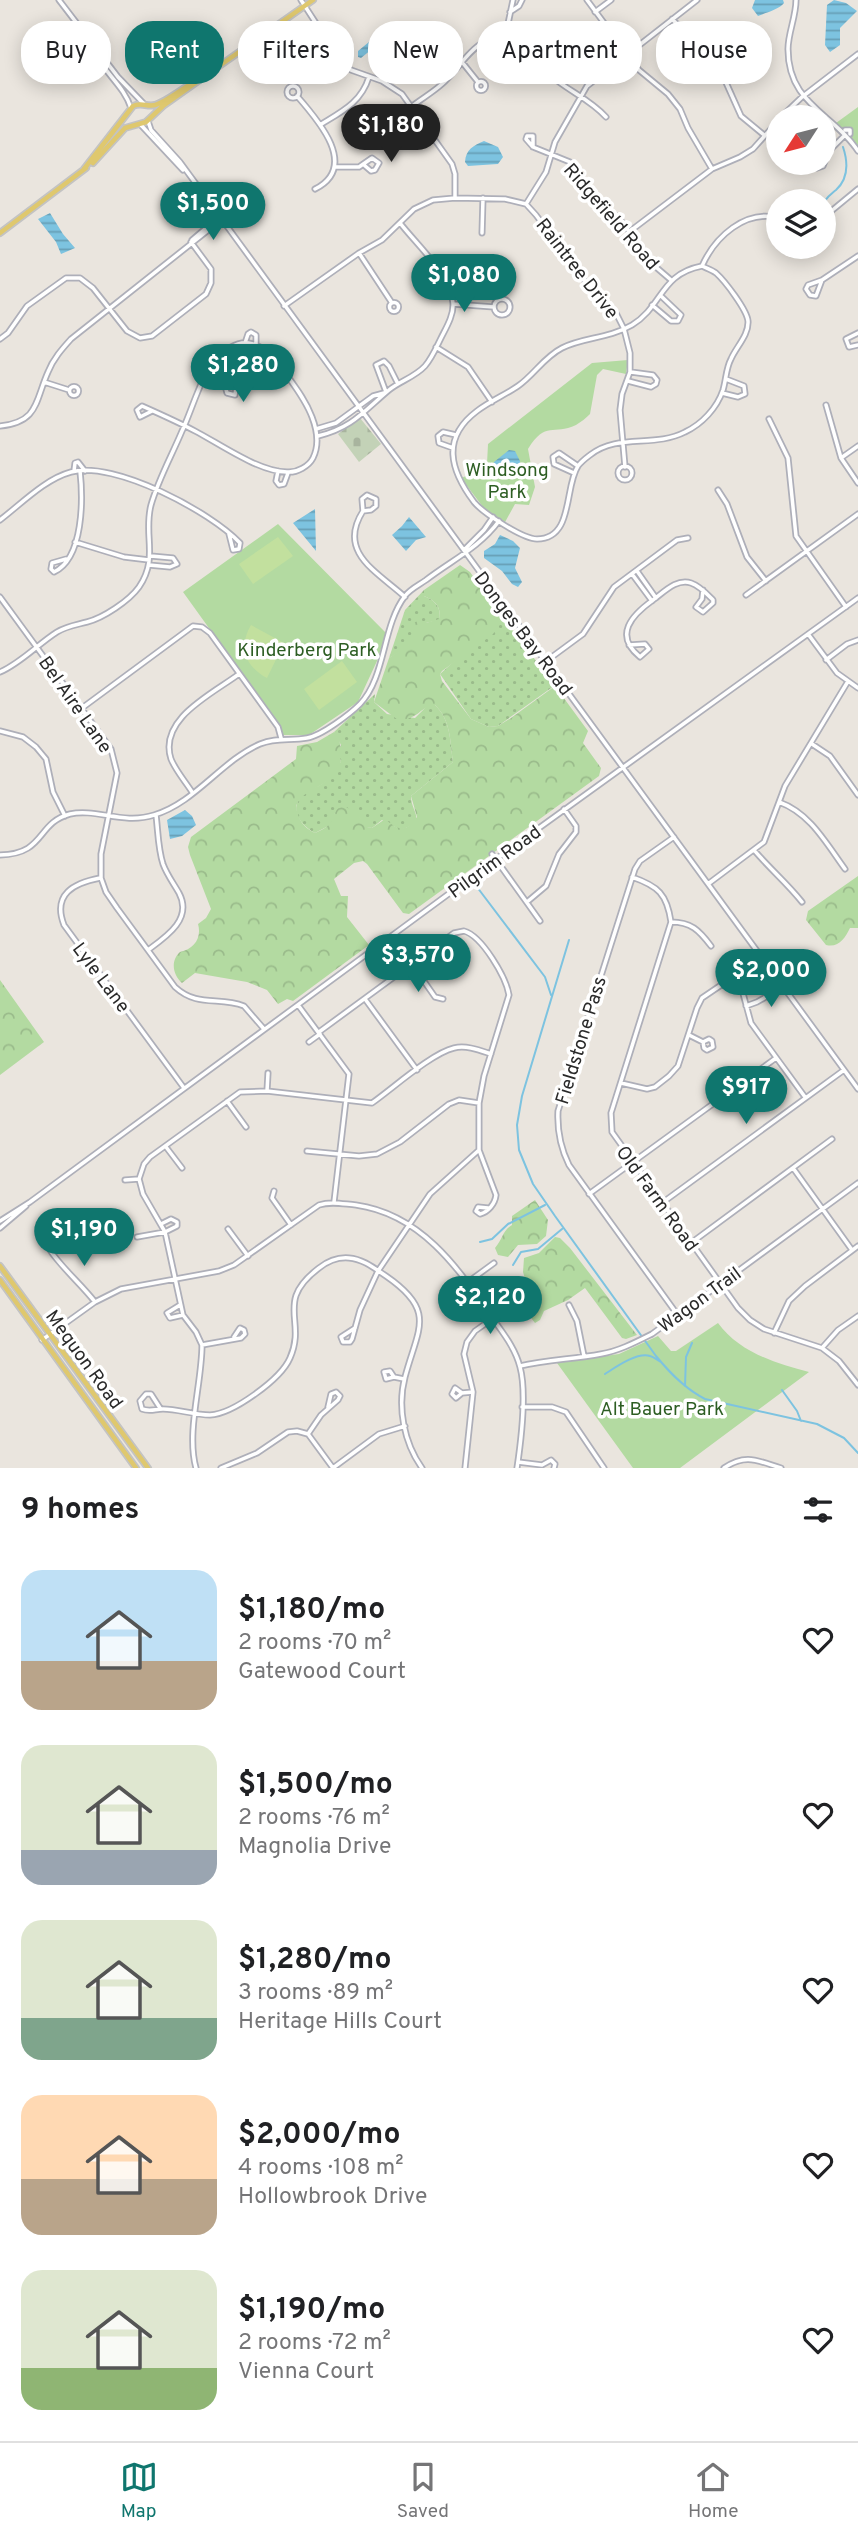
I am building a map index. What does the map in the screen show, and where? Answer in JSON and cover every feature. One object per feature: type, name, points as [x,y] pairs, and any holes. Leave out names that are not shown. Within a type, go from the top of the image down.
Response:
[{"type":"main road","points":[[224,62],[303,3],[313,0]]},
{"type":"main road","points":[[84,170],[131,109],[137,104],[155,105],[187,84]]},
{"type":"main road","points":[[0,233],[99,158],[125,128],[149,118],[194,84]]},
{"type":"main road","points":[[145,105],[149,118]]},
{"type":"main road","points":[[131,109],[130,117],[138,124]]},
{"type":"main road","name":"Mequon Road","points":[[0,1266],[148,1468]]},
{"type":"main road","name":"Mequon Road","points":[[0,1280],[136,1468]]},
{"type":"street","points":[[59,0],[74,21]]},
{"type":"street","points":[[508,21],[513,0]]},
{"type":"street","points":[[510,12],[519,6],[522,0]]},
{"type":"street","points":[[587,0],[602,21]]},
{"type":"street","points":[[595,12],[611,0]]},
{"type":"street","points":[[642,43],[697,0]]},
{"type":"street","points":[[796,0],[788,48],[791,76],[802,97],[847,133],[858,151]]},
{"type":"street","points":[[303,3],[341,62],[351,70],[368,77]]},
{"type":"street","points":[[629,232],[712,169],[753,149],[764,135],[741,116],[712,58],[678,28],[672,19]]},
{"type":"street","points":[[463,61],[477,48]]},
{"type":"street","points":[[794,105],[858,54]]},
{"type":"street","points":[[463,63],[477,80]]},
{"type":"street","points":[[111,68],[145,105]]},
{"type":"street","points":[[642,72],[668,94],[680,109],[691,135],[712,169]]},
{"type":"street","points":[[111,76],[125,94],[131,109]]},
{"type":"street","points":[[320,125],[353,104],[361,96],[368,79]]},
{"type":"street","points":[[386,84],[395,88],[411,107],[452,164],[455,174],[455,198]]},
{"type":"street","points":[[411,107],[442,84]]},
{"type":"street","points":[[564,84],[595,104],[606,117]]},
{"type":"street","points":[[526,204],[546,172],[563,127],[580,95],[590,84]]},
{"type":"street","points":[[297,96],[320,125],[335,153],[335,167],[326,184],[315,189]]},
{"type":"street","name":"Donges Bay Road","points":[[149,118],[151,130],[180,162],[858,1089]]},
{"type":"street","name":"Donges Bay Road","points":[[138,124],[189,177]]},
{"type":"street","points":[[836,143],[847,133]]},
{"type":"street","name":"Ridgefield Road","points":[[533,147],[570,162],[603,206],[619,218],[657,268],[671,280]]},
{"type":"street","points":[[335,167],[350,169],[364,165]]},
{"type":"street","points":[[836,207],[858,189]]},
{"type":"street","points":[[482,233],[484,198]]},
{"type":"street","name":"Raintree Drive","points":[[284,306],[382,240],[414,209],[433,200],[484,198],[526,204],[599,300],[616,313],[624,329],[630,354],[630,372],[622,394],[620,410],[625,467]]},
{"type":"street","points":[[702,266],[710,249],[721,237],[743,221],[756,216],[766,217]]},
{"type":"street","points":[[0,426],[26,419],[36,407],[55,357],[71,339],[220,218]]},
{"type":"street","points":[[318,436],[336,432],[363,414],[386,392],[425,366],[450,318],[453,304],[447,281],[400,223]]},
{"type":"street","points":[[0,339],[8,333],[27,306],[66,278],[80,278],[93,288],[127,331],[141,338],[152,336],[205,294],[211,283],[211,269],[191,242]]},
{"type":"street","points":[[359,253],[392,303]]},
{"type":"street","points":[[822,280],[816,296],[810,295],[806,289],[808,285],[822,280],[858,256]]},
{"type":"street","points":[[702,266],[716,273],[748,319],[747,330],[729,362],[722,393],[712,410],[699,424],[684,433],[652,442],[623,441],[606,444],[578,466],[565,517],[558,529],[537,539],[499,521],[476,505],[460,483],[453,465],[456,435],[466,421],[478,410],[523,382],[546,359],[562,348],[624,329],[636,322],[671,280],[685,269],[702,266]]},
{"type":"street","points":[[652,305],[671,321],[675,322],[681,318],[679,311],[661,295]]},
{"type":"street","points":[[453,304],[494,307],[500,315],[505,314],[509,308],[507,302],[502,300],[494,307]]},
{"type":"street","points":[[245,343],[251,332],[257,335],[256,344]]},
{"type":"street","points":[[858,333],[846,339],[849,347],[858,345]]},
{"type":"street","points":[[0,671],[69,625],[97,618],[137,590],[146,575],[150,560],[149,515],[158,489],[185,426],[206,375],[211,364],[230,349],[245,343],[256,344],[268,351],[298,390],[311,414],[318,436],[312,460],[300,470],[288,473],[248,460],[185,426],[152,411]]},
{"type":"street","points":[[436,347],[468,367],[492,402]]},
{"type":"street","points":[[386,392],[377,370],[376,365],[379,362],[384,361],[389,366],[398,384]]},
{"type":"street","points":[[628,382],[651,387],[657,380],[653,375],[630,372]]},
{"type":"street","points":[[206,375],[224,382]]},
{"type":"street","points":[[722,393],[738,397],[745,394],[744,386],[726,379]]},
{"type":"street","points":[[44,382],[70,390]]},
{"type":"street","points":[[316,429],[336,423],[373,396],[386,392]]},
{"type":"street","points":[[827,405],[841,458],[858,483]]},
{"type":"street","points":[[769,419],[788,458],[796,536],[846,607]]},
{"type":"street","points":[[453,447],[439,443],[438,436],[443,432],[456,435]]},
{"type":"street","points":[[841,458],[858,446]]},
{"type":"street","points":[[575,473],[554,464],[553,457],[559,453],[578,466]]},
{"type":"street","points":[[66,559],[75,542],[82,507],[82,471],[78,462],[75,463],[74,471]]},
{"type":"street","points":[[0,520],[60,475],[82,471],[110,474],[158,489],[189,506],[229,534]]},
{"type":"street","points":[[278,471],[276,481],[279,485],[284,484],[288,473]]},
{"type":"street","points":[[718,490],[727,504],[747,557],[766,580]]},
{"type":"street","points":[[363,511],[376,506],[376,499],[367,495],[362,499],[363,511],[353,529],[356,550],[405,597]]},
{"type":"street","points":[[746,596],[858,514]]},
{"type":"street","points":[[464,552],[464,548],[484,530],[493,517]]},
{"type":"street","points":[[0,855],[24,852],[37,843],[49,827],[65,816],[88,813],[110,818],[142,818],[156,815],[176,805],[259,744],[281,738],[307,738],[318,734],[360,703],[371,687],[396,611],[405,597],[487,537],[499,521]]},
{"type":"street","points":[[545,662],[583,634],[614,587],[677,540],[688,538]]},
{"type":"street","points":[[75,542],[112,554],[150,560],[170,567],[177,564],[173,558],[150,560]]},
{"type":"street","points":[[636,570],[654,599]]},
{"type":"street","points":[[632,574],[654,599]]},
{"type":"street","points":[[629,645],[645,644],[649,649],[640,657],[629,645],[626,629],[636,612],[676,583],[689,582],[703,590],[713,600],[703,612],[696,607],[702,599],[703,590]]},
{"type":"street","name":"Bel Aire Lane","points":[[0,597],[107,742],[115,760],[117,773],[101,853],[101,877]]},
{"type":"street","name":"Pilgrim Road","points":[[0,1227],[30,1202],[564,809],[858,598]]},
{"type":"street","points":[[82,708],[193,626],[202,627],[278,727],[281,738]]},
{"type":"street","points":[[808,634],[826,660],[847,683],[858,688]]},
{"type":"street","points":[[826,660],[847,644],[858,640]]},
{"type":"street","points":[[192,792],[171,757],[168,743],[173,727],[183,715],[239,674]]},
{"type":"street","points":[[708,884],[764,842],[785,786],[847,683]]},
{"type":"street","points":[[0,731],[23,737],[46,759],[53,792],[65,816]]},
{"type":"street","points":[[812,744],[830,756],[858,794]]},
{"type":"street","points":[[779,802],[790,806],[808,819],[845,869]]},
{"type":"street","points":[[527,902],[546,886],[559,854],[576,832],[576,825],[564,809]]},
{"type":"street","points":[[148,950],[170,934],[180,922],[183,909],[181,897],[162,862],[156,815]]},
{"type":"street","name":"Fieldstone Pass","points":[[674,837],[640,861],[632,877],[558,1111],[558,1133],[563,1154],[589,1194],[677,1314]]},
{"type":"street","points":[[754,850],[802,902]]},
{"type":"street","points":[[492,854],[540,920]]},
{"type":"street","points":[[101,877],[106,892],[175,987],[184,995],[201,1000],[244,1006],[264,1029]]},
{"type":"street","name":"Lyle Lane","points":[[101,877],[70,888],[60,906],[61,918],[184,1088]]},
{"type":"street","points":[[632,877],[656,888],[663,896],[669,905],[671,922],[690,924],[700,931],[711,946]]},
{"type":"street","name":"Old Farm Road","points":[[671,922],[611,1113],[610,1124],[616,1140],[750,1320],[774,1333],[822,1349],[839,1361],[858,1383]]},
{"type":"street","points":[[309,1042],[454,933],[464,931],[476,937],[507,984],[508,1003],[491,1054],[479,1103],[479,1150],[496,1195],[488,1208]]},
{"type":"street","points":[[412,964],[435,997],[443,999]]},
{"type":"street","points":[[621,1083],[639,1089],[655,1087],[678,1066],[702,998],[733,976],[741,986],[751,1023],[805,1097]]},
{"type":"street","points":[[746,1006],[783,987]]},
{"type":"street","points":[[365,999],[417,1070]]},
{"type":"street","points":[[298,1005],[349,1074],[334,1202]]},
{"type":"street","points":[[689,1035],[703,1042]]},
{"type":"street","points":[[196,1468],[193,1457],[202,1345],[183,1315],[164,1232],[143,1194],[139,1179],[144,1164],[240,1092],[267,1091],[372,1103],[441,1053],[455,1047],[470,1047],[491,1054]]},
{"type":"street","points":[[589,1194],[776,1058]]},
{"type":"street","points":[[662,1203],[844,1070]]},
{"type":"street","points":[[267,1091],[268,1073]]},
{"type":"street","points":[[307,1152],[359,1156],[377,1154],[400,1142],[449,1104],[459,1100],[479,1103]]},
{"type":"street","points":[[226,1101],[246,1127]]},
{"type":"street","points":[[691,1243],[832,1139]]},
{"type":"street","points":[[166,1147],[182,1168]]},
{"type":"street","points":[[355,1328],[378,1271],[430,1194],[479,1150]]},
{"type":"street","points":[[793,1168],[852,1250]]},
{"type":"street","points":[[125,1180],[139,1179]]},
{"type":"street","name":"Wagon Trail","points":[[520,1366],[616,1350],[641,1340],[858,1183]]},
{"type":"street","points":[[274,1191],[272,1198],[291,1225]]},
{"type":"street","name":"Pilgrim Road","points":[[0,1221],[30,1202]]},
{"type":"street","points":[[42,1340],[95,1302],[121,1289],[234,1265],[319,1205],[334,1202],[381,1210],[410,1224],[443,1252],[468,1282],[510,1343],[520,1366],[522,1407],[517,1468]]},
{"type":"street","points":[[137,1237],[164,1232],[177,1226],[177,1222],[171,1219],[161,1224]]},
{"type":"street","points":[[228,1229],[248,1256]]},
{"type":"street","points":[[774,1333],[789,1301],[858,1246]]},
{"type":"street","points":[[50,1250],[95,1302]]},
{"type":"street","points":[[160,1408],[151,1394],[146,1394],[140,1401],[142,1409],[146,1411],[160,1408],[210,1415],[223,1412],[236,1406],[282,1373],[293,1347],[295,1294],[304,1279],[325,1263],[341,1257],[358,1258],[398,1284],[412,1299],[419,1313],[421,1327],[404,1379],[401,1403],[408,1442],[422,1468]]},
{"type":"street","points":[[468,1282],[494,1264]]},
{"type":"street","points":[[180,1305],[167,1313],[170,1318],[183,1315]]},
{"type":"street","points":[[569,1305],[577,1321],[584,1356]]},
{"type":"street","points":[[822,1349],[829,1338],[858,1316]]},
{"type":"street","points":[[465,1468],[472,1392],[464,1354],[467,1342],[475,1331],[493,1319]]},
{"type":"street","points":[[202,1345],[234,1337]]},
{"type":"street","points":[[394,1377],[404,1379]]},
{"type":"street","points":[[462,1393],[472,1392]]},
{"type":"street","points":[[308,1434],[328,1407]]},
{"type":"street","points":[[522,1407],[552,1407],[566,1412],[604,1468]]},
{"type":"street","points":[[221,1468],[257,1453],[288,1432],[308,1434],[333,1468],[379,1434],[404,1426]]},
{"type":"street","points":[[724,1468],[736,1460],[751,1458],[780,1468]]},
{"type":"street","points":[[518,1462],[544,1466],[551,1461],[555,1464],[554,1468]]},
{"type":"green space","points":[[858,107],[858,146],[836,123]]},
{"type":"green space","name":"Windsong Park","points":[[628,360],[626,374],[603,369],[597,375],[590,414],[587,417],[568,428],[545,432],[534,440],[528,449],[535,487],[529,505],[515,504],[504,524],[483,507],[461,478],[479,471],[487,464],[488,444],[592,363]]},
{"type":"green space","points":[[360,418],[381,444],[359,462],[338,434]]},
{"type":"green space","name":"Kinderberg Park","points":[[278,524],[386,633],[377,661],[358,702],[309,735],[282,735],[280,727],[183,592]]},
{"type":"green space","points":[[278,537],[293,556],[253,584],[239,564]]},
{"type":"green space","points":[[460,565],[470,572],[500,614],[500,620],[493,634],[442,671],[442,681],[471,719],[489,727],[498,726],[511,718],[555,686],[588,731],[583,743],[601,768],[599,776],[409,914],[403,913],[367,864],[363,861],[354,863],[334,879],[341,896],[348,896],[347,917],[369,945],[293,1001],[287,999],[278,1004],[267,990],[247,982],[195,973],[182,983],[175,972],[175,960],[180,952],[196,942],[198,924],[206,918],[211,909],[190,855],[188,847],[191,837],[296,759],[297,746],[317,742],[334,732],[340,742],[341,762],[335,772],[327,781],[305,794],[296,806],[304,826],[311,831],[315,833],[326,827],[338,808],[345,806],[363,820],[367,827],[372,828],[385,819],[398,828],[405,828],[417,817],[411,796],[453,762],[447,724],[435,705],[411,718],[398,720],[374,702],[389,658],[411,642],[412,624],[419,620],[426,623],[439,619],[438,608],[424,596],[424,590]]},
{"type":"green space","points":[[424,590],[424,596],[438,608],[439,620],[426,623],[407,648],[389,658],[405,610]]},
{"type":"green space","points":[[500,614],[557,688],[554,686],[498,726],[489,727],[471,719],[440,674],[500,620]]},
{"type":"green space","points":[[251,625],[284,643],[267,678],[253,668],[246,655],[245,641]]},
{"type":"green space","points":[[342,661],[357,682],[319,710],[304,689]]},
{"type":"green space","points":[[375,694],[374,702],[387,714],[415,718],[428,705],[435,705],[447,724],[453,762],[411,796],[416,819],[409,826],[401,830],[382,820],[372,828],[366,827],[357,816],[335,813],[332,824],[315,833],[305,826],[298,816],[296,811],[299,799],[326,781],[341,762],[338,752],[341,745],[334,732]]},
{"type":"green space","points":[[858,876],[858,928],[850,928],[838,944],[826,945],[806,920],[808,911]]},
{"type":"green space","points":[[0,980],[44,1042],[0,1075]]},
{"type":"green space","points":[[535,1200],[548,1220],[546,1236],[537,1244],[518,1245],[508,1257],[498,1255],[495,1248],[512,1225],[512,1216]]},
{"type":"green space","points":[[555,1237],[560,1238],[570,1248],[637,1335],[622,1338],[585,1288],[568,1300],[544,1311],[540,1320],[535,1323],[525,1310],[522,1299],[509,1289],[517,1280],[526,1282],[523,1272],[524,1258],[539,1253]]},
{"type":"green space","name":"Alt Bauer Park","points":[[718,1323],[736,1342],[747,1349],[809,1372],[680,1468],[633,1468],[557,1363],[619,1354],[658,1336],[671,1351],[676,1351]]},
{"type":"water","points":[[755,0],[783,0],[784,3],[758,16],[752,8]]},
{"type":"water","points":[[834,0],[846,3],[857,11],[840,28],[840,45],[830,52],[825,45],[827,5]]},
{"type":"water","points":[[368,43],[368,52],[361,58],[358,57],[358,51]]},
{"type":"water","points":[[484,141],[498,147],[503,157],[498,164],[468,166],[465,162],[469,151]]},
{"type":"water","points":[[50,213],[75,248],[61,254],[56,242],[38,219]]},
{"type":"water","points":[[509,450],[515,451],[520,464],[513,469],[488,475],[494,462]]},
{"type":"water","points":[[315,509],[316,551],[293,523]]},
{"type":"water","points":[[409,517],[426,537],[416,540],[406,551],[392,535]]},
{"type":"water","points":[[500,535],[520,548],[515,568],[522,582],[518,587],[484,558],[484,551],[495,544]]},
{"type":"water","points":[[185,810],[196,825],[182,836],[170,839],[167,820]]},
{"type":"waterway","points":[[836,189],[845,175],[846,158],[843,147]]},
{"type":"waterway","points":[[477,887],[545,977],[551,995]]},
{"type":"waterway","points":[[569,940],[522,1096],[517,1125],[519,1150],[533,1184],[656,1356],[684,1385],[705,1399],[817,1424],[844,1438],[858,1453]]},
{"type":"waterway","points":[[480,1242],[492,1239],[508,1224],[545,1205]]},
{"type":"waterway","points":[[513,1265],[521,1252],[538,1249],[562,1229]]},
{"type":"waterway","points":[[685,1386],[686,1357],[692,1343]]},
{"type":"waterway","points":[[605,1374],[639,1356],[650,1356],[661,1362]]},
{"type":"waterway","points":[[782,1390],[801,1421]]}]
